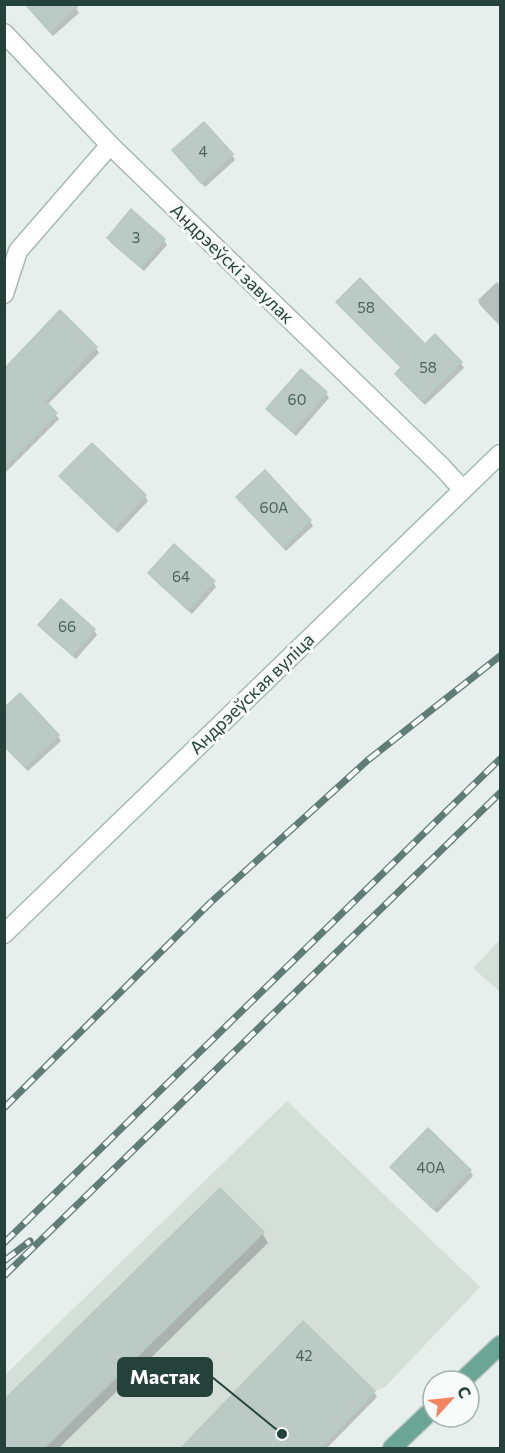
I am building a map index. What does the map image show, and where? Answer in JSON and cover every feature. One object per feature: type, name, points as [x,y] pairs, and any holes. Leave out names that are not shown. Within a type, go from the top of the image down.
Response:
[{"type":"main road","points":[[475,1369],[501,1345]]},
{"type":"main road","points":[[392,1449],[421,1421]]},
{"type":"street","name":"Андрэеўскі завулак","points":[[4,33],[110,146],[463,490]]},
{"type":"street","points":[[4,294],[18,250],[110,146]]},
{"type":"street","name":"Андрэеўская вуліца","points":[[4,934],[501,454]]},
{"type":"shaded area","points":[[500,940],[500,992],[473,968]]},
{"type":"shaded area","points":[[287,1101],[480,1287],[385,1387],[375,1391],[303,1321],[180,1448],[5,1448],[5,1375]]},
{"type":"building","points":[[25,4],[80,4],[50,32]]},
{"type":"building","points":[[204,122],[233,154],[201,183],[172,150]]},
{"type":"building","points":[[131,209],[165,239],[141,267],[107,238]]},
{"type":"building","points":[[360,278],[425,344],[435,334],[462,362],[422,401],[395,374],[401,367],[336,302]]},
{"type":"building","points":[[60,310],[97,347],[45,401],[57,413],[4,467],[4,369]]},
{"type":"building","points":[[301,369],[327,392],[293,432],[266,409]]},
{"type":"building","points":[[92,443],[146,495],[114,529],[59,476]]},
{"type":"building","points":[[265,470],[311,520],[283,547],[236,497]]},
{"type":"building","points":[[174,544],[215,581],[188,610],[148,573]]},
{"type":"building","points":[[61,599],[95,629],[72,655],[38,625]]},
{"type":"building","points":[[20,693],[59,735],[25,767],[4,746],[4,708]]},
{"type":"building","points":[[428,1128],[471,1170],[433,1209],[390,1167]]},
{"type":"building","points":[[220,1188],[264,1232],[43,1449],[4,1449],[4,1400]]},
{"type":"building","points":[[303,1321],[375,1391],[320,1449],[180,1449]]},
{"type":"railway","points":[[4,1108],[210,903],[368,760],[500,656]]},
{"type":"railway","points":[[4,1243],[500,759]]},
{"type":"railway","points":[[4,1276],[500,793]]},
{"type":"railway","points":[[4,1261],[30,1241]]},
{"type":"place","name":"Мастак","points":[[282,1434]]}]
